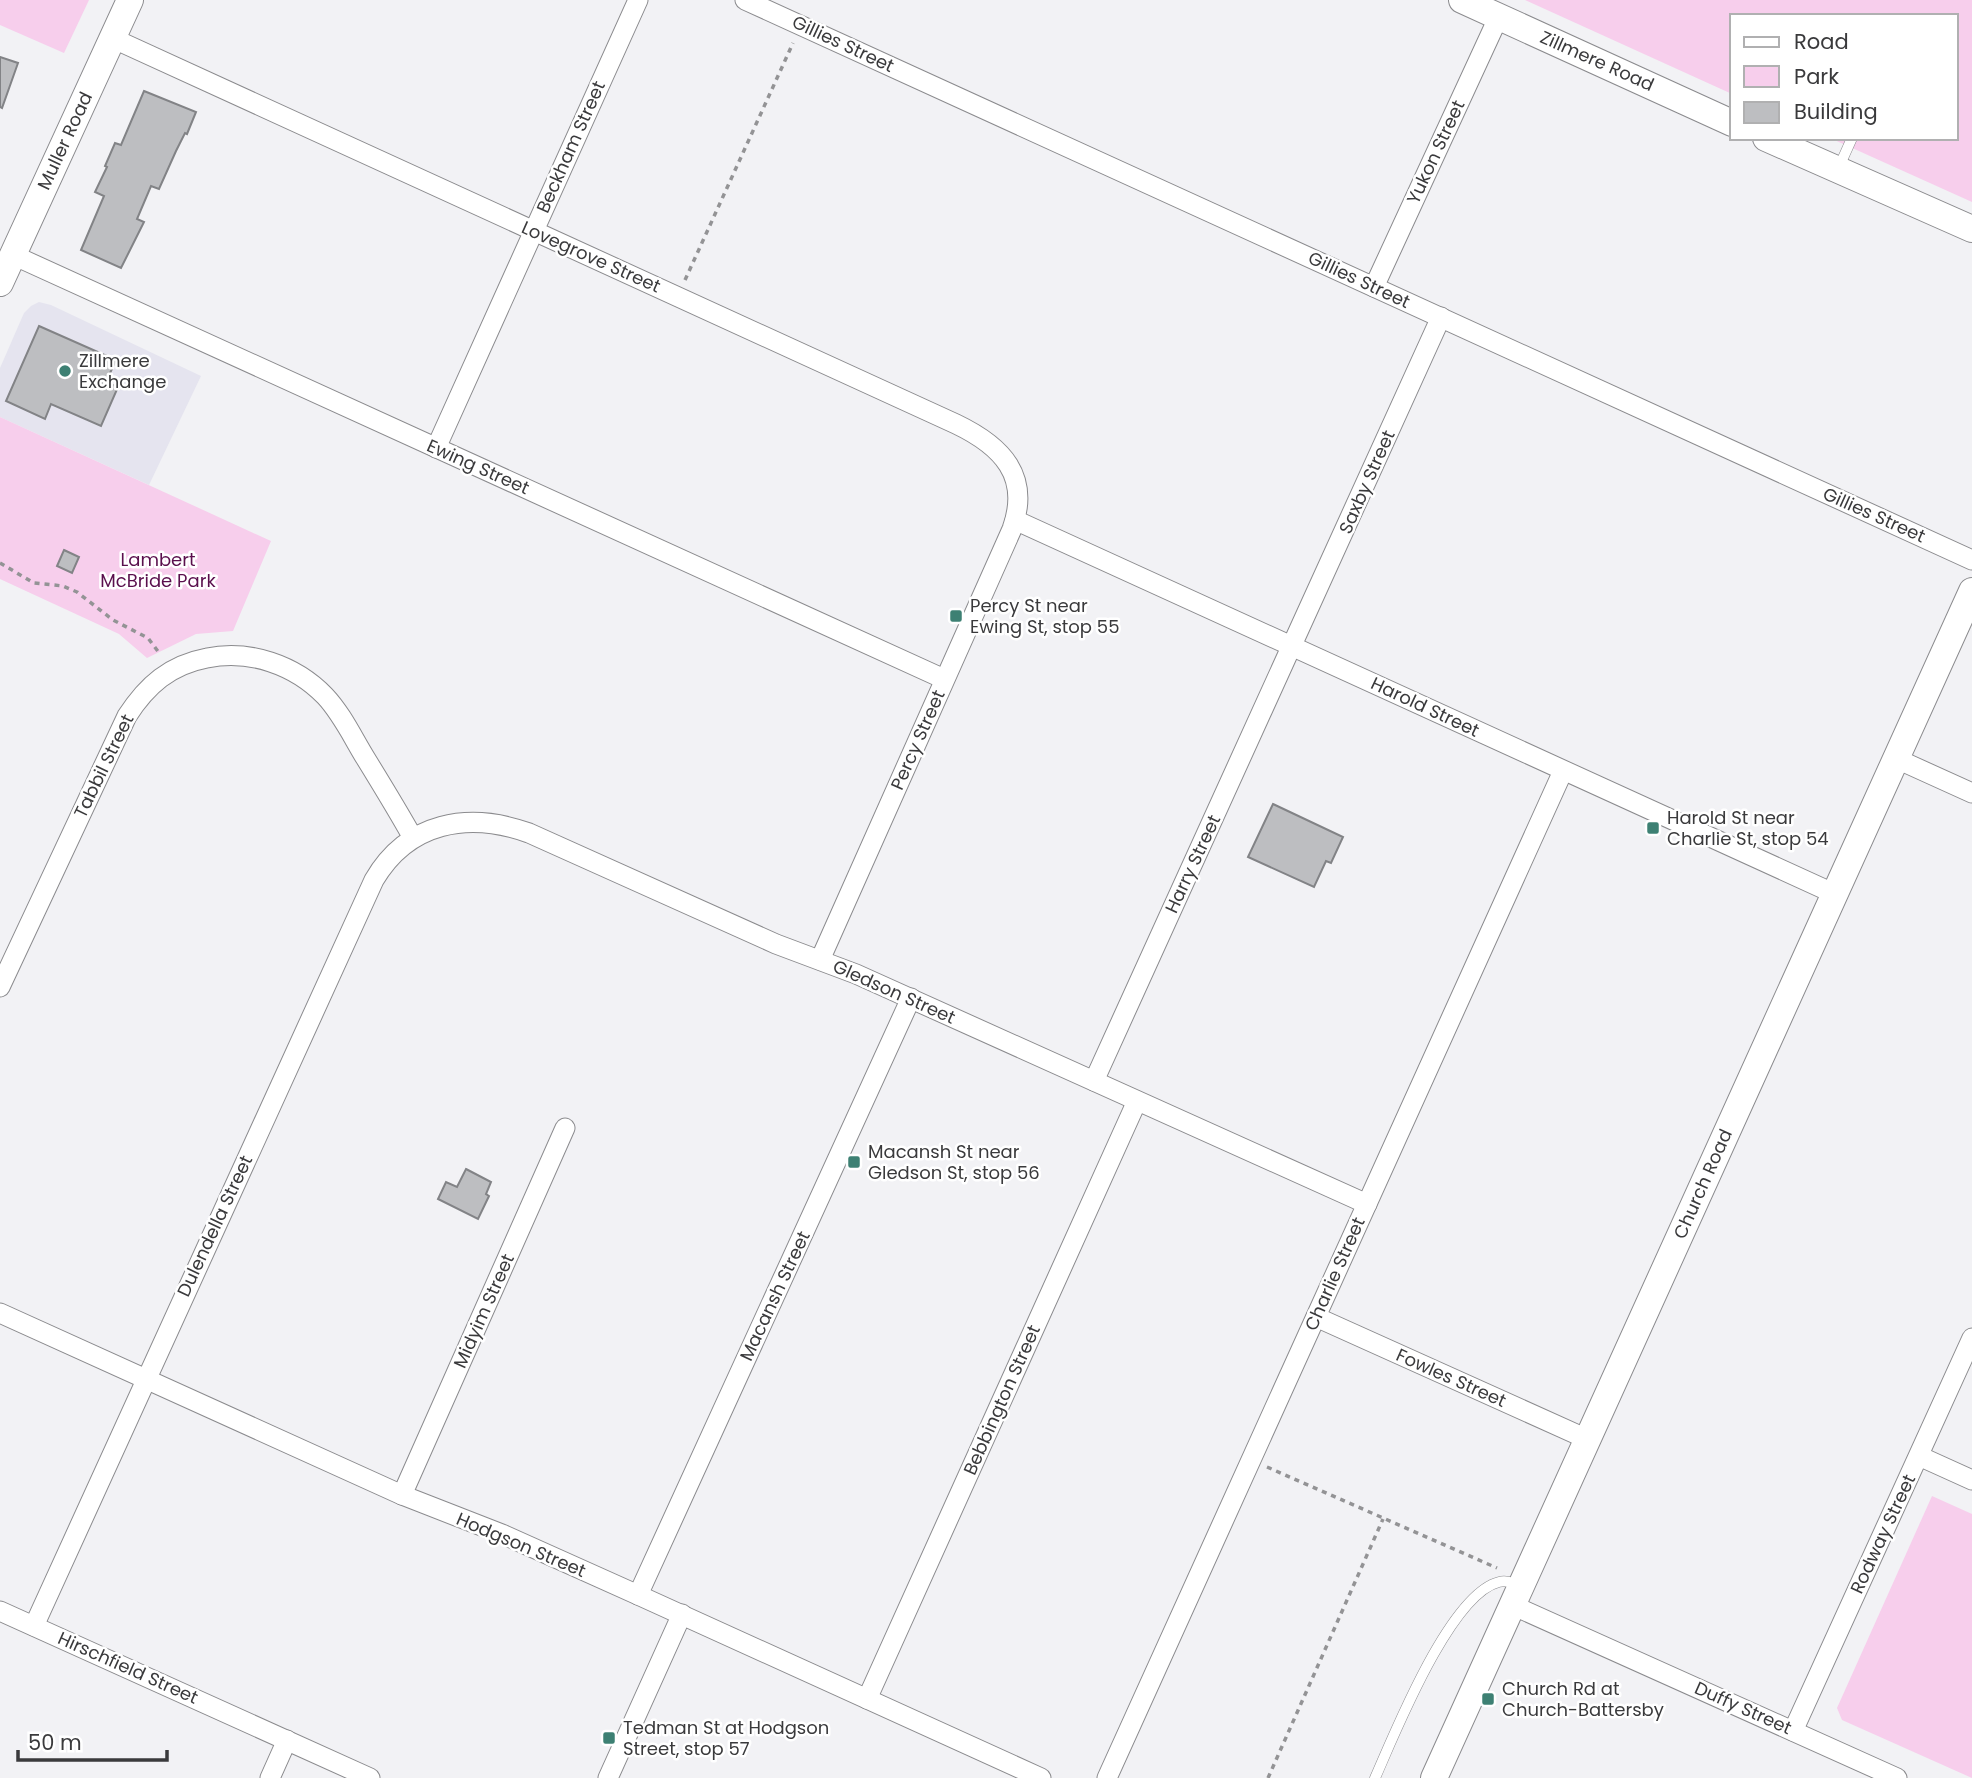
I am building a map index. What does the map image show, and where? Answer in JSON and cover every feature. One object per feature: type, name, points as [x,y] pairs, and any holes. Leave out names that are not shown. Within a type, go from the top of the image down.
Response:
[{"type":"street","name":"Muller Road","points":[[0,283],[130,0]]},
{"type":"street","name":"Beckham Street","points":[[436,448],[638,0]]},
{"type":"street","name":"Gillies Street","points":[[745,0],[1972,560]]},
{"type":"street","name":"Zillmere Road","points":[[1462,0],[1730,122]]},
{"type":"street","name":"Yukon Street","points":[[1374,287],[1499,16]]},
{"type":"street","name":"Lovegrove Street","points":[[112,38],[981,437],[1006,460],[1016,478],[1018,496],[1015,520]]},
{"type":"street","points":[[1770,140],[1972,229]]},
{"type":"street","name":"Ewing Street","points":[[13,256],[944,679]]},
{"type":"street","name":"Saxby Street","points":[[1292,646],[1441,317]]},
{"type":"street","name":"Harold Street","points":[[1015,520],[1835,894]]},
{"type":"street","name":"Percy Street","points":[[820,960],[1015,520]]},
{"type":"street","name":"Church Road","points":[[1434,1778],[1511,1587],[1587,1439],[1972,590]]},
{"type":"street","name":"Harry Street","points":[[1094,1081],[1292,646]]},
{"type":"street","name":"Tabbil Street","points":[[0,987],[6,960],[127,716],[147,688],[160,676],[197,660],[236,655],[270,661],[300,676],[326,698],[338,714],[414,838]]},
{"type":"street","points":[[1897,759],[1972,793]]},
{"type":"street","name":"Charlie Street","points":[[1107,1778],[1563,771]]},
{"type":"street","name":"Gledson Street","points":[[414,838],[462,822],[496,822],[513,827],[776,944],[911,998],[1367,1204]]},
{"type":"street","name":"Dulendella Street","points":[[34,1626],[366,895],[391,854],[414,838]]},
{"type":"street","name":"Macansh Street","points":[[638,1595],[911,998]]},
{"type":"street","name":"Bebbington Street","points":[[867,1699],[1137,1101]]},
{"type":"street","name":"Midyim Street","points":[[402,1495],[565,1128]]},
{"type":"street","name":"Hodgson Street","points":[[0,1313],[402,1495],[502,1534],[682,1614],[1041,1778]]},
{"type":"street","name":"Fowles Street","points":[[1316,1317],[1587,1439]]},
{"type":"street","name":"Rodway Street","points":[[1793,1731],[1972,1338]]},
{"type":"street","points":[[1919,1456],[1972,1480]]},
{"type":"street","name":"Duffy Street","points":[[1511,1587],[1793,1731],[1897,1778]]},
{"type":"street","name":"Hirschfield Street","points":[[0,1611],[370,1778]]},
{"type":"street","points":[[608,1778],[682,1614]]},
{"type":"street","points":[[270,1778],[287,1740]]},
{"type":"lane","points":[[1837,171],[1851,140]]},
{"type":"lane","points":[[1375,1778],[1414,1689],[1454,1621],[1486,1588],[1508,1581],[1511,1587]]},
{"type":"path","points":[[685,280],[801,25]]},
{"type":"path","points":[[0,563],[34,583],[63,586],[77,592],[113,620],[148,638],[171,671]]},
{"type":"path","points":[[1251,1460],[1383,1518],[1511,1587]]},
{"type":"path","points":[[1268,1778],[1383,1518]]},
{"type":"shaded area","points":[[39,302],[51,305],[201,376],[149,485],[0,417],[0,368],[24,313]]},
{"type":"green space","points":[[0,0],[89,0],[64,53],[0,25]]},
{"type":"green space","points":[[1525,0],[1972,0],[1972,202],[1834,140],[1958,140],[1958,14],[1730,14],[1730,93]]},
{"type":"green space","name":"Lambert McBride Park","points":[[0,417],[271,541],[233,631],[196,634],[147,658],[119,634],[0,579]]},
{"type":"green space","points":[[1932,1496],[1972,1514],[1972,1778],[1842,1720],[1837,1708]]},
{"type":"building","points":[[0,57],[18,63],[2,108],[0,107]]},
{"type":"building","points":[[144,91],[196,112],[159,189],[151,186],[137,219],[144,222],[121,268],[81,250],[104,196],[95,192],[107,167],[105,166],[115,143],[121,145]]},
{"type":"building","name":"Zillmere Exchange","points":[[39,326],[116,360],[106,382],[118,387],[101,426],[51,404],[45,419],[6,401]]},
{"type":"building","points":[[64,550],[79,557],[72,573],[57,566]]},
{"type":"building","points":[[1273,804],[1343,837],[1331,863],[1326,861],[1314,887],[1248,857]]},
{"type":"building","points":[[466,1169],[491,1182],[486,1194],[489,1196],[478,1219],[438,1199],[446,1182],[457,1187]]},
{"type":"place","name":"Zillmere Exchange","points":[[65,371]]},
{"type":"place","name":"Percy St near Ewing St, stop 55","points":[[956,616]]},
{"type":"place","name":"Harold St near Charlie St, stop 54","points":[[1653,828]]},
{"type":"place","name":"Macansh St near Gledson St, stop 56","points":[[854,1162]]},
{"type":"place","name":"Church Rd at Church-Battersby","points":[[1488,1699]]},
{"type":"place","name":"Tedman St at Hodgson Street, stop 57","points":[[609,1738]]}]
